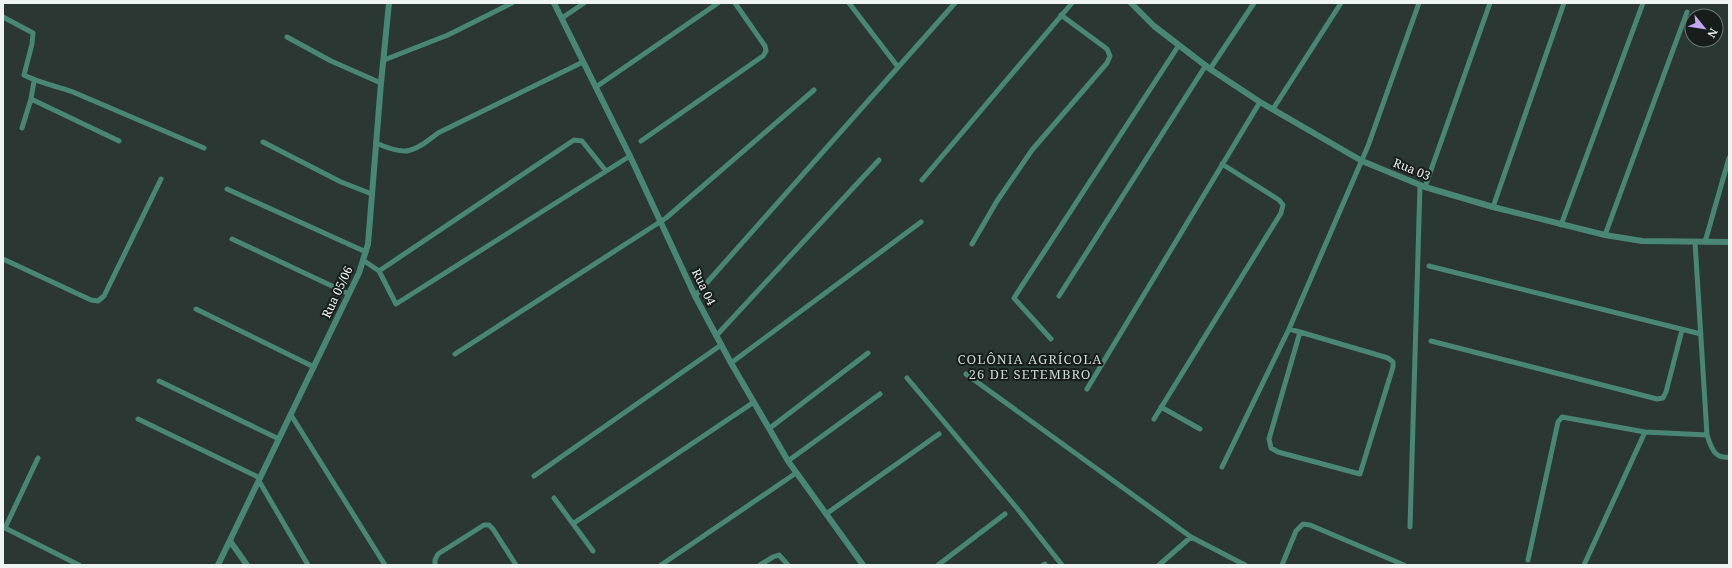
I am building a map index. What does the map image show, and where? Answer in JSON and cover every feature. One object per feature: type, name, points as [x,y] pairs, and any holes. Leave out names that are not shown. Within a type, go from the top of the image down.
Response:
[{"type":"street","name":"Rua 05/06","points":[[218,565],[349,294],[366,252],[368,244],[389,3]]},
{"type":"street","points":[[384,60],[448,35],[512,3]]},
{"type":"street","name":"Rua 04","points":[[554,3],[630,156],[695,296],[730,363],[770,428],[788,461],[863,565]]},
{"type":"street","points":[[562,18],[584,3]]},
{"type":"street","points":[[596,87],[718,3]]},
{"type":"street","points":[[641,141],[763,56],[766,51],[765,46],[735,3]]},
{"type":"street","points":[[849,3],[898,67]]},
{"type":"street","points":[[695,296],[955,3]]},
{"type":"street","points":[[922,180],[1072,3]]},
{"type":"street","name":"Rua 03","points":[[1132,3],[1154,26],[1208,67],[1260,102],[1362,161],[1423,186],[1561,226],[1605,235],[1642,241],[1729,242]]},
{"type":"street","points":[[1059,296],[1208,67],[1254,3]]},
{"type":"street","points":[[1273,109],[1341,3]]},
{"type":"street","points":[[1222,467],[1289,329],[1362,161],[1419,3]]},
{"type":"street","points":[[1410,526],[1423,186],[1490,3]]},
{"type":"street","points":[[1493,207],[1564,3]]},
{"type":"street","points":[[1561,226],[1643,3]]},
{"type":"street","points":[[972,244],[997,201],[1032,150],[1107,63],[1110,56],[1107,49],[1061,15]]},
{"type":"street","points":[[3,17],[33,33],[32,44],[24,74],[34,81],[73,92],[204,148]]},
{"type":"street","points":[[1605,235],[1684,18]]},
{"type":"street","points":[[287,37],[331,62],[381,83]]},
{"type":"street","points":[[1051,339],[1014,298],[1179,45]]},
{"type":"street","points":[[376,143],[404,152],[417,148],[438,132],[583,62]]},
{"type":"street","points":[[22,128],[31,99],[34,81]]},
{"type":"street","points":[[455,354],[666,218],[814,90]]},
{"type":"street","points":[[31,99],[119,141]]},
{"type":"street","points":[[1086,389],[1260,102]]},
{"type":"street","points":[[379,271],[574,140],[582,141],[606,171]]},
{"type":"street","points":[[263,142],[341,182],[372,194]]},
{"type":"street","points":[[363,260],[379,271],[396,304],[630,156]]},
{"type":"street","points":[[1705,242],[1729,158]]},
{"type":"street","points":[[716,336],[879,160]]},
{"type":"street","points":[[1154,419],[1281,213],[1283,205],[1279,200],[1222,164]]},
{"type":"street","points":[[3,259],[91,300],[98,301],[104,296],[161,179]]},
{"type":"street","points":[[227,189],[366,252]]},
{"type":"street","points":[[730,363],[921,222]]},
{"type":"street","points":[[232,239],[349,294]]},
{"type":"street","points":[[1695,242],[1707,435],[1712,450],[1723,458],[1729,457]]},
{"type":"street","points":[[1429,266],[1701,334]]},
{"type":"street","points":[[196,309],[314,367]]},
{"type":"street","points":[[1289,329],[1300,332],[1388,358],[1392,362],[1393,367],[1360,474],[1278,452],[1271,448],[1269,439],[1300,332]]},
{"type":"street","points":[[1431,341],[1657,399],[1663,398],[1666,392],[1682,330]]},
{"type":"street","points":[[534,476],[721,345]]},
{"type":"street","points":[[770,428],[868,353]]},
{"type":"street","points":[[966,374],[1191,537],[1245,565]]},
{"type":"street","points":[[908,378],[1016,507],[1062,565]]},
{"type":"street","points":[[159,381],[279,439]]},
{"type":"street","points":[[788,461],[880,394]]},
{"type":"street","points":[[574,523],[754,402]]},
{"type":"street","points":[[1161,407],[1200,429]]},
{"type":"street","points":[[291,415],[385,565]]},
{"type":"street","points":[[1528,560],[1558,422],[1562,417],[1645,432],[1707,435]]},
{"type":"street","points":[[138,419],[260,480],[308,565]]},
{"type":"street","points":[[1584,565],[1645,432]]},
{"type":"street","points":[[826,514],[939,434]]},
{"type":"street","points":[[38,458],[4,528],[79,565]]},
{"type":"street","points":[[661,565],[796,472]]},
{"type":"street","points":[[554,498],[574,523],[593,551]]},
{"type":"street","points":[[938,565],[1005,514]]},
{"type":"street","points":[[1282,565],[1296,530],[1302,524],[1310,525],[1404,565]]},
{"type":"street","points":[[435,565],[435,560],[438,554],[484,525],[489,525],[516,565]]},
{"type":"street","points":[[1159,565],[1191,537]]},
{"type":"street","points":[[230,541],[247,565]]},
{"type":"street","points":[[760,565],[779,555],[788,565]]},
{"type":"district","name":"COLÔNIA AGRÍCOLA 26 DE SETEMBRO","points":[[1030,366]]}]
